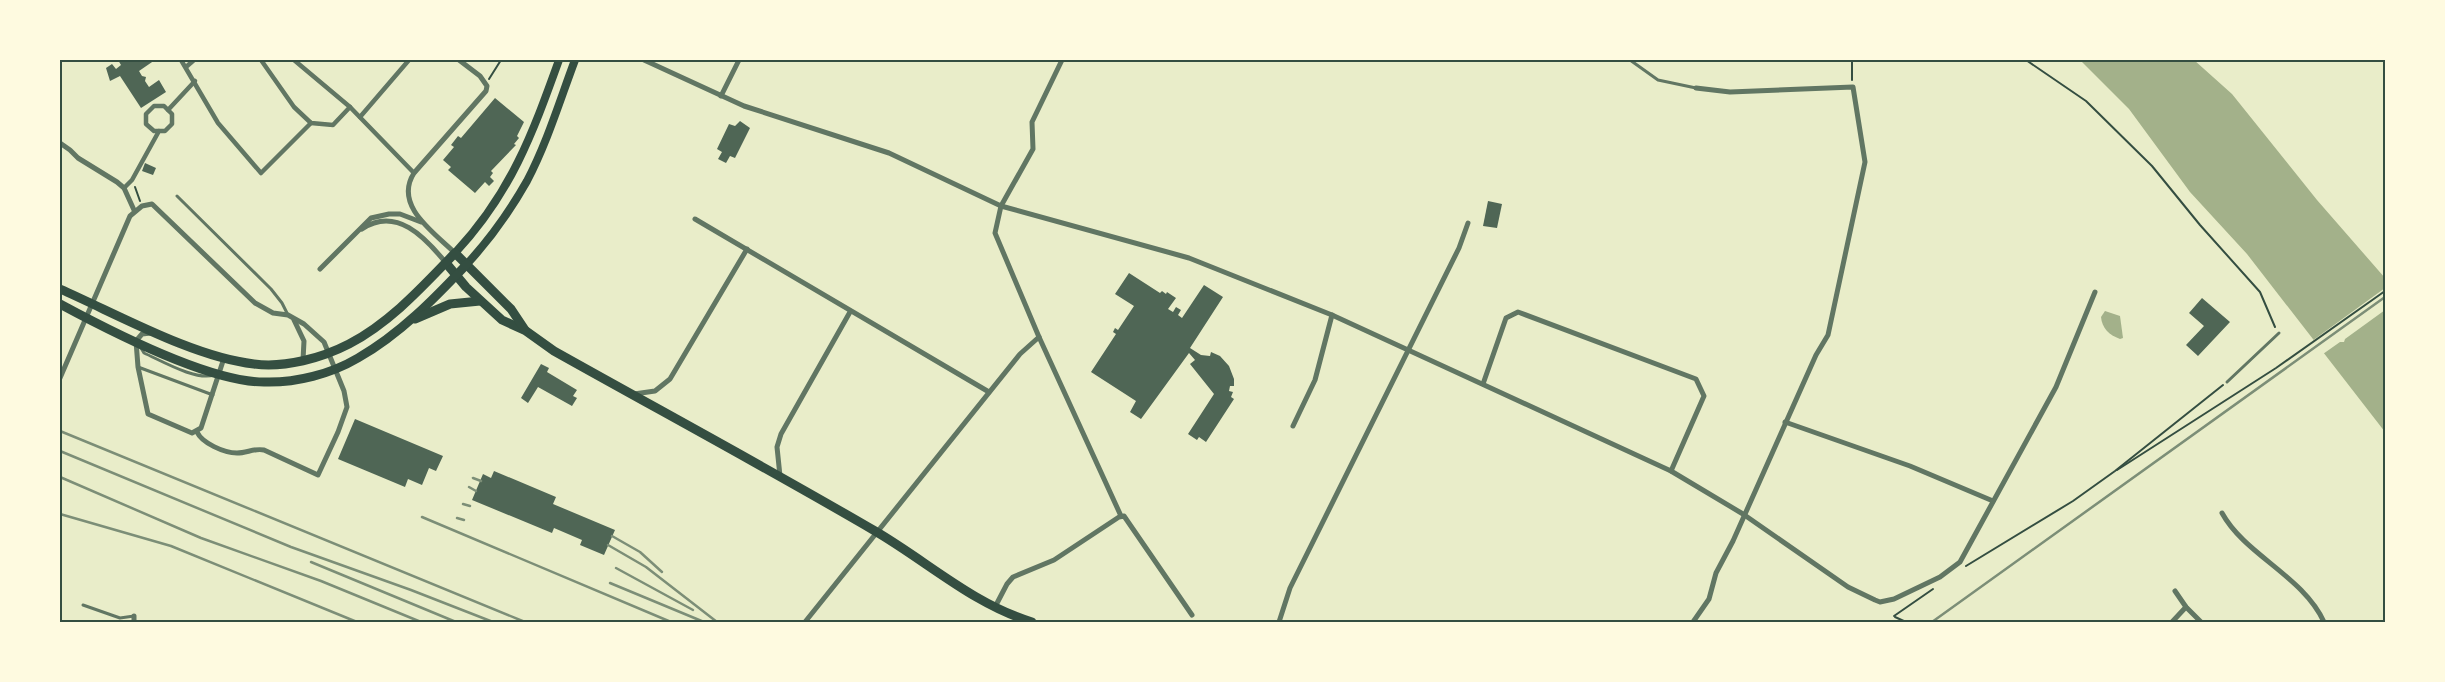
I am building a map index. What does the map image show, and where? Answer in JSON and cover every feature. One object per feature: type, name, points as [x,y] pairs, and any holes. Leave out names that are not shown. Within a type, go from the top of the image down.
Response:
[{"type":"main road","points":[[60,289],[162,334],[224,358],[254,365],[274,365],[329,353],[368,333],[400,308],[446,263],[481,222],[508,182],[530,141],[559,60]]},
{"type":"main road","points":[[60,304],[85,318],[136,341],[184,362],[219,374],[263,382],[294,380],[335,369],[365,354],[408,323],[467,264],[512,206],[528,179],[575,60]]},
{"type":"main road","points":[[455,253],[511,309],[526,331]]},
{"type":"main road","points":[[446,263],[480,302],[502,320],[526,331],[554,351],[780,476],[878,533],[973,596],[1032,622]]},
{"type":"main road","points":[[408,323],[450,304],[480,302]]},
{"type":"street","points":[[181,60],[218,122],[261,174],[311,122]]},
{"type":"street","points":[[186,66],[194,60]]},
{"type":"street","points":[[261,60],[294,107],[311,122],[332,125],[350,107]]},
{"type":"street","points":[[294,60],[350,107],[414,173]]},
{"type":"street","points":[[360,117],[409,60]]},
{"type":"street","points":[[421,222],[409,196],[408,186],[414,173],[484,95],[487,89],[480,76],[459,60]]},
{"type":"street","points":[[644,60],[754,110],[889,153],[1001,206],[1189,258],[1332,315],[1408,352],[1484,384],[1671,471],[1743,514],[1848,587],[1880,602],[1894,599],[1954,569],[1960,562],[2056,387],[2095,292]]},
{"type":"street","points":[[721,96],[739,60]]},
{"type":"street","points":[[1062,60],[1032,122],[1033,149],[1001,206],[995,233],[1039,337],[1123,516],[1192,615]]},
{"type":"street","points":[[168,110],[195,81]]},
{"type":"street","points":[[1693,622],[1709,599],[1716,573],[1785,422],[1828,335],[1865,162],[1852,87],[1730,92],[1696,88]]},
{"type":"street","points":[[154,106],[164,106],[172,114],[172,124],[165,132],[159,132],[154,132],[146,124],[146,114],[154,106]]},
{"type":"street","points":[[124,188],[132,180],[159,132]]},
{"type":"street","points":[[60,143],[78,158],[124,188],[134,210]]},
{"type":"street","points":[[60,378],[134,210],[147,203],[156,207],[255,303],[273,313],[288,315],[304,324],[318,336],[329,353],[347,399],[338,432],[318,475],[264,450],[255,448],[238,453],[232,452],[201,440],[197,432]]},
{"type":"street","points":[[320,269],[366,222],[379,215],[400,214],[421,222],[455,253]]},
{"type":"street","points":[[695,218],[850,312],[989,392]]},
{"type":"street","points":[[356,233],[368,225],[383,221],[402,223],[420,234],[446,263]]},
{"type":"street","points":[[1278,622],[1290,588],[1459,248],[1468,224]]},
{"type":"street","points":[[634,394],[655,390],[670,379],[747,249]]},
{"type":"street","points":[[780,476],[778,447],[781,434],[850,312]]},
{"type":"street","points":[[1484,384],[1506,318],[1518,312],[1696,378],[1704,396],[1671,471]]},
{"type":"street","points":[[1293,426],[1315,380],[1332,315]]},
{"type":"street","points":[[294,319],[304,341],[303,360]]},
{"type":"street","points":[[162,334],[146,333],[139,336],[136,341],[138,367],[148,414],[192,433],[197,432],[201,428],[224,358]]},
{"type":"street","points":[[805,622],[1020,354],[1039,337]]},
{"type":"street","points":[[1785,422],[1910,466],[1993,501]]},
{"type":"street","points":[[2222,513],[2229,526],[2272,562],[2317,606],[2324,622]]},
{"type":"street","points":[[995,607],[1007,584],[1013,577],[1054,560],[1123,516]]},
{"type":"street","points":[[2175,591],[2186,607],[2201,622]]},
{"type":"street","points":[[2172,622],[2186,607]]},
{"type":"street","points":[[134,616],[134,622]]},
{"type":"lane","points":[[1630,60],[1658,80],[1696,88]]},
{"type":"lane","points":[[177,196],[277,296],[288,315]]},
{"type":"lane","points":[[2226,382],[2279,333]]},
{"type":"lane","points":[[138,367],[213,396]]},
{"type":"lane","points":[[83,605],[120,618],[134,616]]},
{"type":"path","points":[[485,83],[493,76],[501,60]]},
{"type":"path","points":[[1852,60],[1852,87]]},
{"type":"path","points":[[2026,60],[2086,101],[2152,166],[2200,225],[2260,292],[2279,333]]},
{"type":"path","points":[[132,180],[142,206]]},
{"type":"path","points":[[1962,569],[2074,501],[2116,471],[2294,356],[2385,291]]},
{"type":"path","points":[[2116,471],[2226,382]]},
{"type":"path","points":[[1906,622],[1894,616],[1934,588]]},
{"type":"shaded area","points":[[2080,60],[2194,60],[2232,94],[2317,200],[2385,278],[2385,432],[2247,254],[2190,192],[2129,109]]},
{"type":"shaded area","points":[[2105,311],[2120,316],[2123,338],[2120,339],[2105,328],[2101,317]]},
{"type":"pier","points":[[2385,288],[2385,310],[2345,339],[2344,342],[2340,342],[2323,354],[2312,341]]},
{"type":"building","points":[[118,60],[155,60],[139,71],[142,76],[146,77],[145,81],[149,87],[159,80],[166,92],[141,108],[120,76],[110,81],[106,68],[112,64],[116,69],[121,65]]},
{"type":"building","points":[[495,98],[524,122],[517,136],[519,138],[514,144],[516,145],[491,171],[493,173],[490,177],[494,181],[489,186],[485,182],[475,193],[448,170],[451,167],[443,160],[454,147],[451,145],[458,136],[461,138]]},
{"type":"building","points":[[740,121],[750,128],[735,158],[730,156],[726,163],[718,159],[722,152],[717,149],[729,124],[735,126]]},
{"type":"building","points":[[145,163],[156,168],[153,175],[142,171]]},
{"type":"building","points":[[1488,201],[1502,204],[1497,228],[1483,226]]},
{"type":"building","points":[[1129,273],[1160,293],[1162,291],[1166,294],[1167,292],[1176,298],[1168,309],[1173,312],[1176,307],[1181,310],[1178,315],[1182,318],[1204,285],[1223,297],[1190,348],[1201,355],[1210,356],[1211,352],[1220,356],[1229,366],[1234,379],[1234,386],[1230,386],[1229,391],[1233,392],[1231,397],[1234,399],[1206,442],[1199,437],[1197,440],[1188,434],[1214,394],[1190,364],[1195,360],[1189,353],[1141,419],[1130,412],[1136,401],[1091,372],[1116,334],[1113,332],[1115,328],[1118,330],[1134,306],[1115,294]]},
{"type":"building","points":[[2202,298],[2230,322],[2198,356],[2186,345],[2204,326],[2189,313]]},
{"type":"building","points":[[541,364],[549,368],[547,372],[577,390],[573,396],[577,398],[572,406],[538,387],[528,403],[521,398]]},
{"type":"building","points":[[355,419],[443,456],[436,471],[429,468],[422,485],[408,479],[405,487],[338,459]]},
{"type":"building","points":[[494,471],[556,497],[553,504],[615,530],[604,555],[580,545],[582,540],[554,528],[552,533],[472,500],[483,474],[491,478]]},
{"type":"railway","points":[[1932,622],[2385,297]]},
{"type":"railway","points":[[60,431],[525,622]]},
{"type":"railway","points":[[60,451],[291,547],[493,622]]},
{"type":"railway","points":[[60,477],[201,538],[321,581],[421,622]]},
{"type":"railway","points":[[473,478],[481,481]]},
{"type":"railway","points":[[469,487],[476,491]]},
{"type":"railway","points":[[463,504],[470,506]]},
{"type":"railway","points":[[60,514],[171,546],[357,622]]},
{"type":"railway","points":[[422,517],[671,622]]},
{"type":"railway","points":[[457,518],[464,520]]},
{"type":"railway","points":[[612,536],[640,552],[662,572]]},
{"type":"railway","points":[[608,545],[646,567],[717,622]]},
{"type":"railway","points":[[311,562],[456,622]]},
{"type":"railway","points":[[616,568],[693,610]]},
{"type":"railway","points":[[610,583],[704,622]]}]
